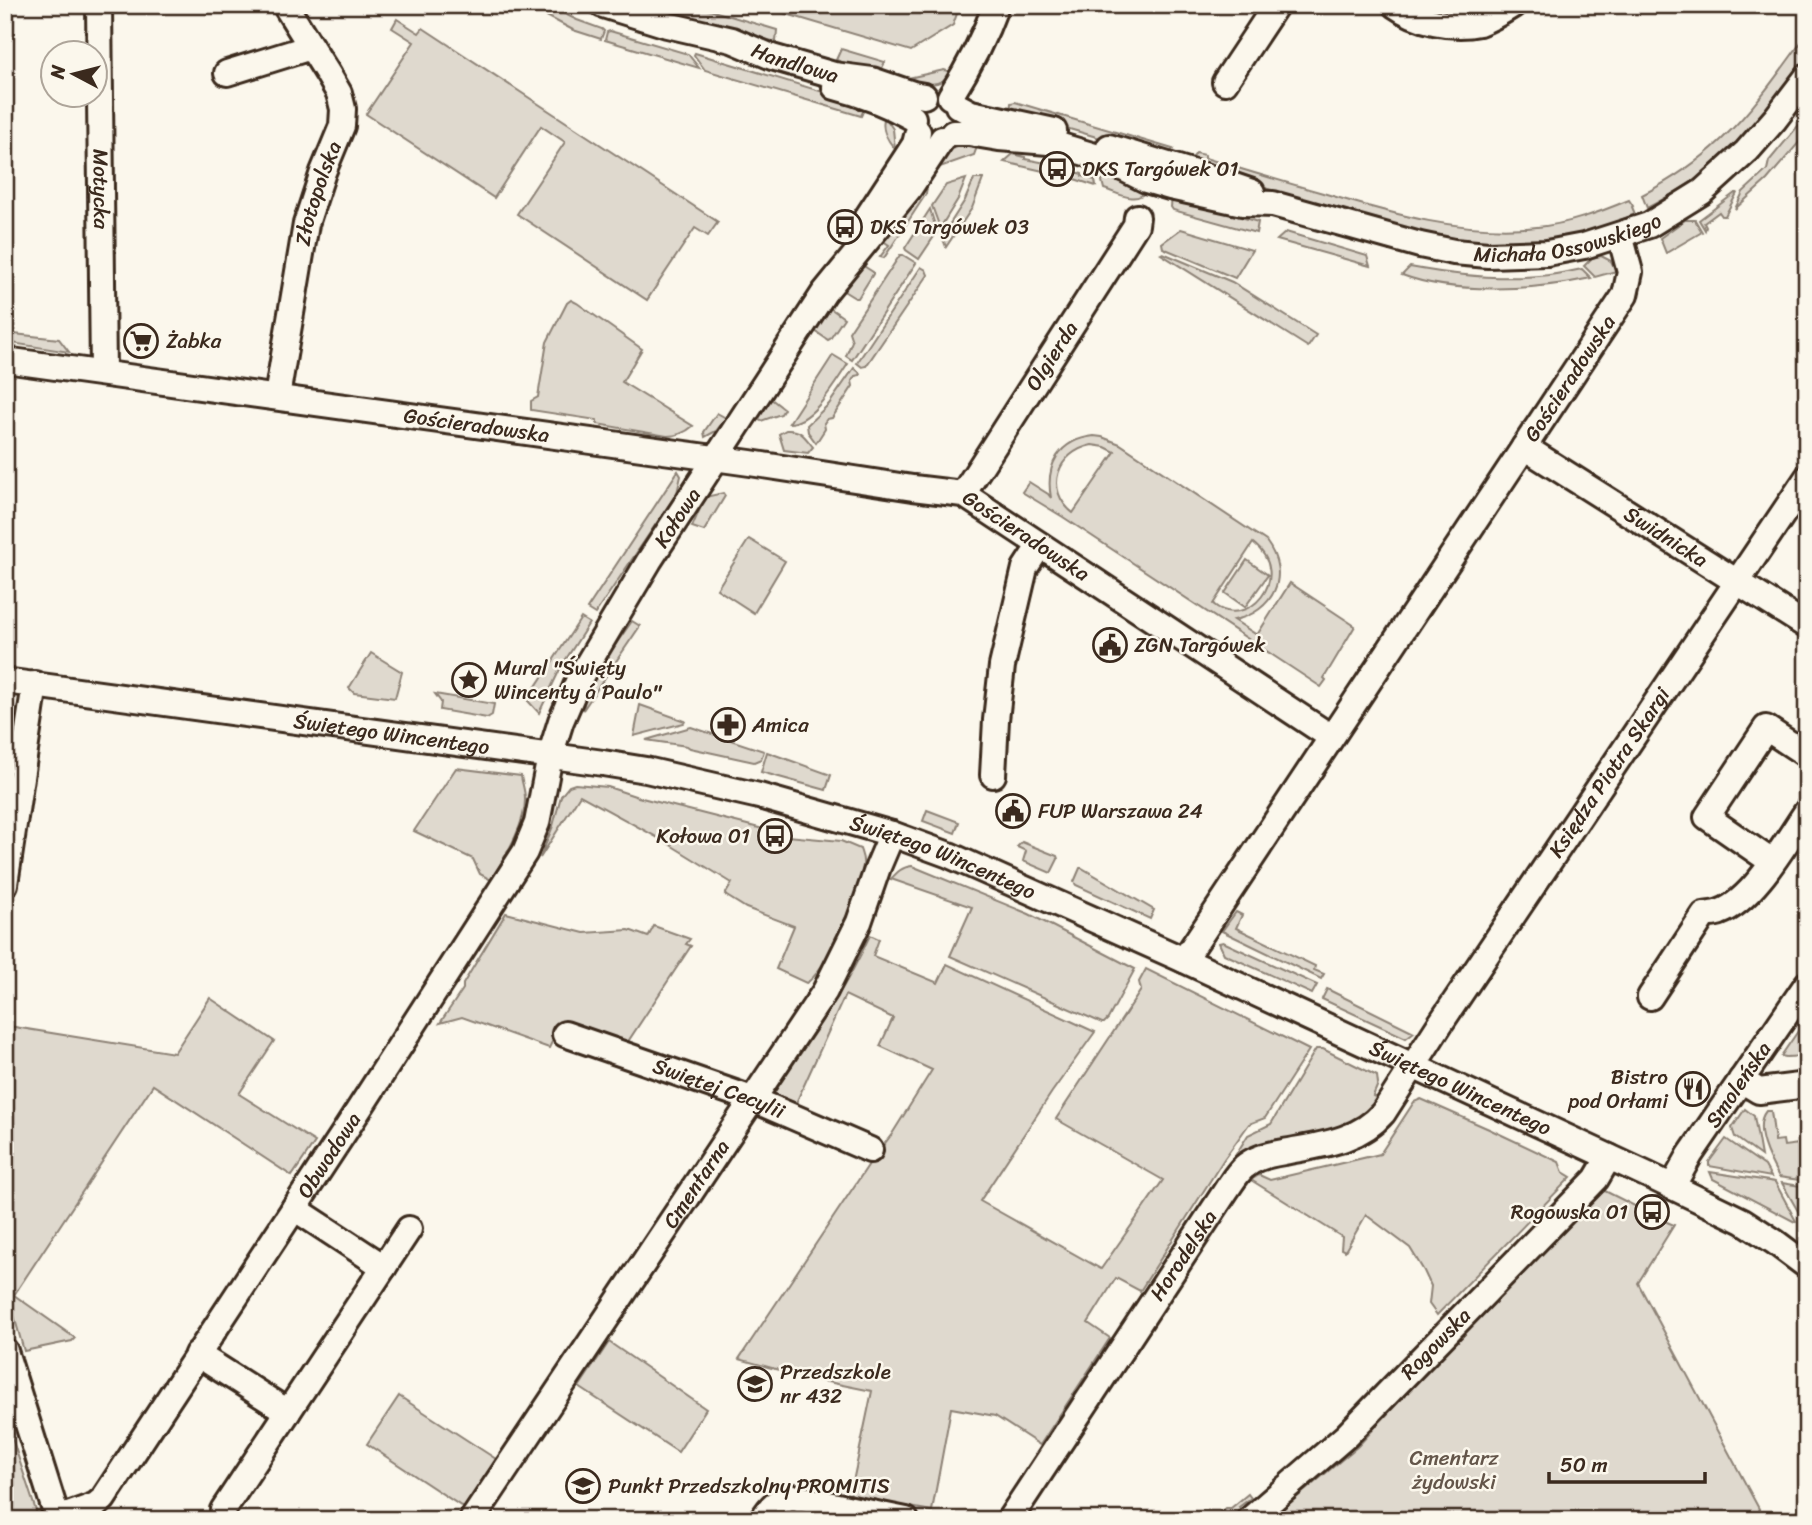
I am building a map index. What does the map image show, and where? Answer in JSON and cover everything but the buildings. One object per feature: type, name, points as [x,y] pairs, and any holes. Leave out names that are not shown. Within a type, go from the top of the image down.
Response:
[{"type":"street","name":"Motycka","points":[[99,5],[103,373]]},
{"type":"street","name":"Złotopolska","points":[[277,397],[306,224],[342,126],[343,109],[338,93],[285,5]]},
{"type":"street","name":"Handlowa","points":[[603,5],[667,25],[732,40],[772,57],[834,75],[872,80],[924,96]]},
{"type":"street","points":[[954,101],[996,5]]},
{"type":"street","points":[[1225,82],[1276,5]]},
{"type":"street","points":[[1395,5],[1429,21],[1462,25],[1480,22],[1513,5]]},
{"type":"street","name":"Handlowa","points":[[667,25],[754,62],[857,93],[901,111],[916,125]]},
{"type":"street","points":[[227,73],[311,47]]},
{"type":"street","name":"Michała Ossowskiego","points":[[954,101],[971,113],[1055,131],[1223,181],[1247,189],[1273,204],[1392,238],[1454,252],[1488,255],[1547,253],[1584,246],[1648,225],[1694,197],[1747,151],[1775,120],[1807,77]]},
{"type":"street","points":[[940,93],[954,101],[960,117],[959,123],[948,136],[932,140],[916,125],[915,106],[924,96],[940,93]]},
{"type":"street","name":"Kołowa","points":[[550,756],[561,721],[580,677],[649,561],[824,293],[852,240],[915,144],[916,125]]},
{"type":"street","name":"Michała Ossowskiego","points":[[948,136],[969,133],[1048,142],[1105,159],[1146,180],[1170,187],[1243,203],[1273,204]]},
{"type":"street","name":"Kołowa","points":[[824,293],[909,189],[948,136]]},
{"type":"street","name":"Olgierda","points":[[963,494],[1136,225],[1137,217]]},
{"type":"street","name":"Gościeradowska","points":[[5,360],[963,494],[1331,737],[1625,295],[1630,272],[1620,236]]},
{"type":"street","name":"Świdnicka","points":[[1524,447],[1807,625]]},
{"type":"street","name":"Księdza Piotra Skargi","points":[[1413,1067],[1807,478]]},
{"type":"street","points":[[993,775],[1002,666],[1025,568],[1040,545]]},
{"type":"street","name":"Świętego Wincentego","points":[[5,681],[646,770],[759,796],[892,834],[949,855],[1184,960],[1672,1186],[1739,1219],[1807,1266]]},
{"type":"street","points":[[5,884],[35,684]]},
{"type":"street","points":[[1772,862],[1707,817],[1766,728],[1807,755]]},
{"type":"street","points":[[1184,960],[1331,737]]},
{"type":"street","name":"Obwodowa","points":[[58,1519],[96,1505],[103,1499],[525,852],[537,823],[550,756]]},
{"type":"street","points":[[1650,998],[1704,915],[1721,912],[1738,902],[1756,884],[1807,811]]},
{"type":"street","name":"Cmentarna","points":[[472,1520],[825,990],[859,922],[892,834]]},
{"type":"street","name":"Smoleńska","points":[[1672,1186],[1690,1155],[1807,984]]},
{"type":"street","name":"Świętej Cecylii","points":[[565,1034],[752,1099],[870,1150]]},
{"type":"street","name":"Horodelska","points":[[1009,1520],[1244,1167],[1270,1154],[1329,1143],[1362,1131],[1376,1122],[1413,1067]]},
{"type":"street","points":[[1741,1080],[1759,1091],[1807,1085]]},
{"type":"street","name":"Rogowska","points":[[1249,1520],[1346,1436],[1595,1179],[1609,1157]]},
{"type":"street","points":[[294,1208],[384,1266]]},
{"type":"street","points":[[223,1510],[410,1229]]},
{"type":"street","points":[[5,1351],[58,1519]]},
{"type":"street","points":[[197,1354],[288,1412]]},
{"type":"street","points":[[765,1515],[776,1502],[793,1497],[906,1520]]},
{"type":"green space","points":[[526,5],[547,5],[602,29],[604,31],[601,39],[573,30]]},
{"type":"green space","points":[[641,5],[693,5],[777,30],[776,42]]},
{"type":"green space","points":[[756,5],[960,5],[953,25],[911,51]]},
{"type":"green space","points":[[397,19],[419,33],[423,28],[718,222],[708,236],[695,228],[647,300],[517,214],[565,142],[541,126],[494,198],[366,114],[414,42],[392,28]]},
{"type":"green space","points":[[607,32],[688,54],[699,68],[605,40]]},
{"type":"green space","points":[[1807,34],[1807,56],[1739,144],[1710,169],[1647,208],[1642,195],[1684,170],[1722,139],[1756,102]]},
{"type":"green space","points":[[841,49],[885,62],[879,74],[836,60]]},
{"type":"green space","points":[[695,53],[866,105],[861,116],[705,70]]},
{"type":"green space","points":[[944,70],[951,72],[947,78],[936,83],[923,84],[904,79]]},
{"type":"green space","points":[[1011,103],[1173,149],[1168,158],[1010,114]]},
{"type":"green space","points":[[1807,115],[1807,133],[1767,180],[1735,209],[1743,192],[1767,170],[1769,161]]},
{"type":"green space","points":[[885,117],[893,129],[895,149],[884,130]]},
{"type":"green space","points":[[968,144],[978,144],[974,155],[940,167],[934,166],[949,151]]},
{"type":"green space","points":[[1196,153],[1205,155],[1205,158],[1375,208],[1455,225],[1510,229],[1537,227],[1584,217],[1629,200],[1635,214],[1555,239],[1517,243],[1442,237],[1365,218],[1192,166],[1191,160]]},
{"type":"green space","points":[[1013,154],[1046,163],[1045,168],[1070,175],[1072,171],[1082,174],[1095,180],[1096,186],[1004,162]]},
{"type":"green space","points":[[1103,177],[1148,190],[1133,198],[1122,195],[1104,189]]},
{"type":"green space","points":[[966,179],[958,199],[940,228],[932,206],[946,185]]},
{"type":"green space","points":[[974,179],[983,179],[972,208],[946,247],[942,236],[965,200]]},
{"type":"green space","points":[[921,184],[927,188],[926,194],[884,258],[880,257],[889,245],[876,236]]},
{"type":"green space","points":[[1735,193],[1725,216],[1719,212],[1704,223],[1705,230],[1699,220]]},
{"type":"green space","points":[[1172,197],[1258,222],[1256,233],[1173,210]]},
{"type":"green space","points":[[930,209],[937,232],[919,259],[905,248]]},
{"type":"green space","points":[[1685,220],[1695,220],[1702,232],[1666,253],[1660,238]]},
{"type":"green space","points":[[1181,229],[1252,250],[1235,278],[1163,248],[1162,243]]},
{"type":"green space","points":[[1286,232],[1367,256],[1370,266],[1277,240]]},
{"type":"green space","points":[[1161,254],[1232,282],[1316,335],[1308,347]]},
{"type":"green space","points":[[900,255],[916,263],[852,360],[846,356],[852,341],[849,332]]},
{"type":"green space","points":[[1601,256],[1611,261],[1616,271],[1595,277],[1584,266],[1592,258]]},
{"type":"green space","points":[[859,263],[873,274],[858,298],[855,298],[842,290]]},
{"type":"green space","points":[[921,267],[928,275],[866,366],[862,367],[857,363]]},
{"type":"green space","points":[[1410,267],[1491,277],[1545,276],[1582,269],[1591,278],[1521,288],[1471,288],[1446,286],[1402,275]]},
{"type":"green space","points":[[571,300],[642,349],[622,382],[693,426],[681,434],[667,436],[597,424],[597,420],[531,410],[531,401],[538,397],[547,342]]},
{"type":"green space","points":[[830,308],[844,318],[828,340],[815,331]]},
{"type":"green space","points":[[5,333],[59,339],[69,352],[5,342]]},
{"type":"green space","points":[[833,355],[848,364],[815,409],[798,421],[789,423]]},
{"type":"green space","points":[[854,368],[860,375],[855,376],[853,386],[832,418],[824,423],[825,429],[816,443],[808,432],[807,425],[829,404]]},
{"type":"green space","points":[[770,398],[784,409],[781,414],[761,421],[757,419]]},
{"type":"green space","points":[[717,413],[726,418],[716,431],[705,437],[704,432]]},
{"type":"green space","points":[[786,430],[799,432],[813,447],[808,453],[784,450],[779,434]]},
{"type":"green space","points":[[1102,437],[1120,444],[1266,541],[1274,554],[1277,567],[1278,579],[1274,591],[1259,609],[1234,620],[1257,635],[1290,583],[1355,626],[1321,687],[1022,492],[1029,482],[1051,498],[1050,475],[1057,456],[1063,449],[1082,438]],"holes":[[[1092,445],[1115,452],[1073,513],[1059,494],[1058,473],[1070,455]],[[1253,543],[1265,557],[1270,571],[1268,585],[1262,597],[1251,606],[1239,611],[1226,611],[1213,604]]]},
{"type":"green space","points":[[678,471],[681,476],[677,493],[595,614],[587,609]]},
{"type":"green space","points":[[723,493],[725,496],[704,531],[692,527],[705,497]]},
{"type":"green space","points":[[749,539],[785,561],[754,613],[717,589]]},
{"type":"green space","points":[[1247,560],[1268,575],[1245,607],[1225,593]]},
{"type":"green space","points":[[581,618],[589,623],[561,667],[539,713],[527,700]]},
{"type":"green space","points":[[632,621],[640,626],[583,710],[595,676]]},
{"type":"green space","points":[[371,653],[402,672],[395,698],[354,693],[349,688]]},
{"type":"green space","points":[[435,694],[494,704],[492,715],[487,718],[440,710],[441,702]]},
{"type":"green space","points":[[640,705],[685,721],[634,736]]},
{"type":"green space","points":[[691,727],[764,751],[761,759],[754,762],[687,746],[646,740]]},
{"type":"green space","points":[[767,752],[831,775],[826,790],[761,772]]},
{"type":"green space","points":[[456,768],[521,776],[525,798],[522,819],[491,880],[480,874],[473,859],[414,831]]},
{"type":"green space","points":[[575,784],[608,787],[767,830],[765,838],[785,844],[788,836],[841,841],[860,849],[863,863],[856,891],[832,948],[814,976],[806,983],[776,969],[794,926],[746,908],[725,895],[732,883],[664,841],[580,795],[540,858],[561,796],[569,786]]},
{"type":"green space","points":[[927,810],[959,822],[955,833],[923,821]]},
{"type":"green space","points":[[1022,842],[1057,856],[1051,873],[1023,861],[1026,851],[1017,847]]},
{"type":"green space","points":[[912,866],[1029,914],[1135,969],[1108,1019],[1102,1023],[950,956],[972,907],[891,879],[900,870]]},
{"type":"green space","points":[[1080,868],[1154,910],[1150,919],[1076,885],[1074,882]]},
{"type":"green space","points":[[1236,912],[1242,915],[1236,928],[1315,966],[1314,970],[1324,974],[1321,979],[1222,931]]},
{"type":"green space","points":[[506,913],[584,933],[629,930],[648,937],[654,926],[690,939],[686,944],[691,946],[625,1046],[561,1024],[549,1048],[462,1017],[440,1023],[463,989],[463,984]]},
{"type":"green space","points":[[870,935],[879,939],[873,956],[938,983],[947,964],[1095,1032],[980,1201],[1101,1269],[1163,1180],[1056,1119],[1141,990],[1139,982],[1146,969],[1309,1050],[1265,1118],[1249,1124],[1224,1159],[1140,1291],[1116,1278],[1088,1323],[1110,1338],[1040,1445],[995,1416],[951,1408],[932,1511],[850,1496],[872,1391],[808,1378],[739,1359],[869,1164],[892,1134],[932,1070],[880,1046],[893,1018],[845,995],[796,1103],[773,1094],[838,996]]},
{"type":"green space","points":[[1223,942],[1317,985],[1312,994],[1224,954],[1219,943]]},
{"type":"green space","points":[[1327,989],[1414,1032],[1406,1038],[1322,999]]},
{"type":"green space","points":[[210,998],[274,1041],[239,1094],[315,1142],[292,1176],[153,1085],[14,1295],[75,1338],[72,1341],[24,1351],[5,1284],[5,1041],[8,1026],[174,1053]]},
{"type":"green space","points":[[1807,1018],[1807,1056],[1781,1056]]},
{"type":"green space","points":[[1316,1049],[1323,1049],[1377,1076],[1378,1084],[1373,1096],[1379,1099],[1367,1114],[1356,1122],[1230,1164],[1248,1135],[1271,1124]]},
{"type":"green space","points":[[1421,1099],[1559,1162],[1563,1172],[1571,1177],[1437,1315],[1429,1304],[1431,1286],[1410,1248],[1366,1215],[1345,1251],[1341,1249],[1342,1237],[1251,1180],[1259,1175],[1270,1180],[1380,1154],[1414,1102]]},
{"type":"green space","points":[[1745,1109],[1754,1116],[1761,1156],[1735,1137],[1732,1128]]},
{"type":"green space","points":[[1766,1111],[1771,1111],[1775,1141],[1783,1140],[1784,1146],[1807,1143],[1807,1181],[1779,1177],[1767,1154],[1762,1135],[1762,1118]]},
{"type":"green space","points":[[1726,1139],[1765,1166],[1771,1177],[1709,1166],[1709,1162]]},
{"type":"green space","points":[[1710,1172],[1775,1182],[1796,1221],[1713,1179]]},
{"type":"green space","points":[[1782,1183],[1807,1187],[1807,1227]]},
{"type":"green space","name":"Cmentarz żydowski","points":[[1605,1191],[1674,1225],[1638,1283],[1765,1520],[1270,1520],[1358,1446],[1532,1257],[1595,1193]]},
{"type":"green space","points":[[609,1342],[706,1409],[678,1452],[579,1387]]},
{"type":"green space","points":[[399,1396],[496,1459],[464,1508],[367,1444]]},
{"type":"green space","points":[[5,1409],[13,1433],[11,1435],[39,1520],[5,1520]]},
{"type":"green space","points":[[1248,1494],[1251,1498],[1239,1507],[1245,1515],[1239,1520],[1212,1520],[1225,1508],[1231,1508]]},
{"type":"green space","points":[[799,1509],[852,1520],[783,1520],[797,1515]]},
{"type":"place","name":"DKS Targówek 01","points":[[1057,169]]},
{"type":"place","name":"DKS Targówek 03","points":[[845,227]]},
{"type":"place","name":"Żabka","points":[[141,341]]},
{"type":"place","name":"ZGN Targówek","points":[[1110,645]]},
{"type":"place","name":"Mural \"Święty Wincenty á Paulo\"","points":[[469,680]]},
{"type":"place","name":"Amica","points":[[728,725]]},
{"type":"place","name":"FUP Warszawa 24","points":[[1013,811]]},
{"type":"place","name":"Kołowa 01","points":[[775,836]]},
{"type":"place","name":"Bistro pod Orłami","points":[[1693,1089]]},
{"type":"place","name":"Rogowska 01","points":[[1652,1212]]},
{"type":"place","name":"Przedszkole nr 432","points":[[755,1384]]},
{"type":"place","name":"Punkt Przedszkolny PROMITIS","points":[[583,1486]]}]
